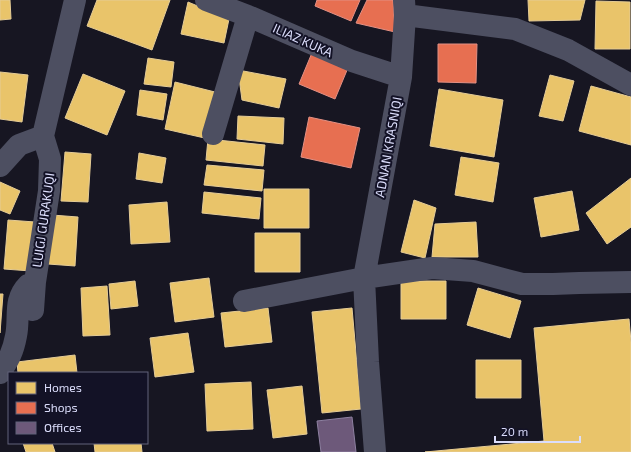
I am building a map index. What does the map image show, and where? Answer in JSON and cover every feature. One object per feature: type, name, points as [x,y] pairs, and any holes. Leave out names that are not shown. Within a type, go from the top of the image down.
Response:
[{"type":"street","points":[[0,166],[18,145],[43,136],[75,0]]},
{"type":"street","name":"ILIAZ KUKA","points":[[206,0],[248,16],[352,61],[401,76]]},
{"type":"street","name":"ADNAN KRASNIQI","points":[[375,452],[368,362],[364,278],[401,76],[404,7],[514,29],[568,50],[631,85]]},
{"type":"street","points":[[213,134],[248,16]]},
{"type":"street","name":"LUIGJ GURAKUQI","points":[[33,310],[34,282],[49,191],[50,159],[43,136]]},
{"type":"street","points":[[244,301],[364,278],[432,268],[473,271],[522,284],[631,282]]},
{"type":"street","name":"LUIGJ GURAKUQI","points":[[0,373],[12,354],[17,334],[20,294],[27,285],[34,282]]},
{"type":"building: Homes","points":[[0,0],[10,0],[11,19],[0,20]]},
{"type":"building: Homes","points":[[97,0],[170,0],[152,50],[87,26]]},
{"type":"building: Homes","points":[[528,0],[585,0],[580,20],[529,21]]},
{"type":"building: Homes","points":[[596,1],[630,2],[630,49],[595,49]]},
{"type":"building: Homes","points":[[188,2],[229,19],[224,43],[181,34]]},
{"type":"building: Homes","points":[[148,58],[174,62],[171,87],[144,84]]},
{"type":"building: Homes","points":[[238,70],[286,79],[279,108],[242,100]]},
{"type":"building: Homes","points":[[0,72],[28,75],[22,122],[0,119]]},
{"type":"building: Homes","points":[[83,74],[125,91],[107,135],[65,118]]},
{"type":"building: Homes","points":[[550,75],[574,81],[563,121],[539,116]]},
{"type":"building: Homes","points":[[175,82],[219,93],[209,139],[165,129]]},
{"type":"building: Homes","points":[[591,86],[631,97],[631,145],[579,131]]},
{"type":"building: Homes","points":[[439,89],[503,100],[494,157],[430,146]]},
{"type":"building: Homes","points":[[140,90],[167,94],[163,120],[137,115]]},
{"type":"building: Homes","points":[[238,116],[284,118],[283,144],[237,139]]},
{"type":"building: Homes","points":[[208,139],[265,145],[263,166],[206,160]]},
{"type":"building: Homes","points":[[65,152],[91,154],[88,202],[61,201]]},
{"type":"building: Homes","points":[[139,153],[166,158],[162,183],[136,179]]},
{"type":"building: Homes","points":[[461,157],[499,163],[493,202],[455,195]]},
{"type":"building: Homes","points":[[207,165],[264,170],[262,191],[204,185]]},
{"type":"building: Homes","points":[[631,178],[631,227],[607,244],[586,213]]},
{"type":"building: Homes","points":[[0,182],[20,191],[10,214],[0,210]]},
{"type":"building: Homes","points":[[264,189],[309,189],[309,228],[264,228]]},
{"type":"building: Homes","points":[[572,191],[579,230],[541,237],[534,198]]},
{"type":"building: Homes","points":[[204,192],[261,198],[259,219],[202,213]]},
{"type":"building: Homes","points":[[414,200],[436,208],[425,258],[401,252]]},
{"type":"building: Homes","points":[[167,202],[170,242],[131,244],[129,205]]},
{"type":"building: Homes","points":[[52,215],[78,217],[75,266],[48,264]]},
{"type":"building: Homes","points":[[8,220],[35,222],[31,271],[4,269]]},
{"type":"building: Homes","points":[[476,222],[478,257],[432,257],[435,224]]},
{"type":"building: Homes","points":[[255,233],[300,233],[300,272],[255,272]]},
{"type":"building: Homes","points":[[209,278],[214,317],[175,322],[170,283]]},
{"type":"building: Homes","points":[[135,281],[138,306],[111,309],[109,284]]},
{"type":"building: Homes","points":[[401,281],[446,281],[446,319],[401,319]]},
{"type":"building: Homes","points":[[107,286],[110,335],[83,336],[81,288]]},
{"type":"building: Homes","points":[[478,288],[521,301],[510,338],[467,325]]},
{"type":"building: Homes","points":[[0,294],[3,294],[0,333]]},
{"type":"building: Homes","points":[[268,308],[272,342],[225,347],[221,313]]},
{"type":"building: Homes","points":[[352,308],[361,409],[322,413],[312,312]]},
{"type":"building: Homes","points":[[629,319],[631,342],[631,452],[425,452],[544,441],[534,328]]},
{"type":"building: Homes","points":[[188,333],[194,372],[155,377],[150,338]]},
{"type":"building: Homes","points":[[75,355],[77,372],[18,372],[17,362]]},
{"type":"building: Homes","points":[[476,360],[521,360],[521,398],[476,398]]},
{"type":"building: Homes","points":[[251,382],[253,429],[207,431],[205,384]]},
{"type":"building: Homes","points":[[302,386],[307,434],[273,438],[267,390]]},
{"type":"building: Homes","points":[[23,444],[52,444],[55,452],[26,452]]},
{"type":"building: Homes","points":[[94,444],[141,444],[142,452],[95,452]]},
{"type":"building: Shops","points":[[317,0],[360,0],[351,21],[315,6]]},
{"type":"building: Shops","points":[[367,0],[393,0],[395,32],[356,23]]},
{"type":"building: Shops","points":[[438,44],[477,44],[476,83],[438,82]]},
{"type":"building: Shops","points":[[314,48],[350,63],[335,99],[299,84]]},
{"type":"building: Shops","points":[[309,117],[360,128],[351,168],[301,157]]},
{"type":"building: Offices","points":[[352,417],[356,452],[321,452],[317,421]]}]
